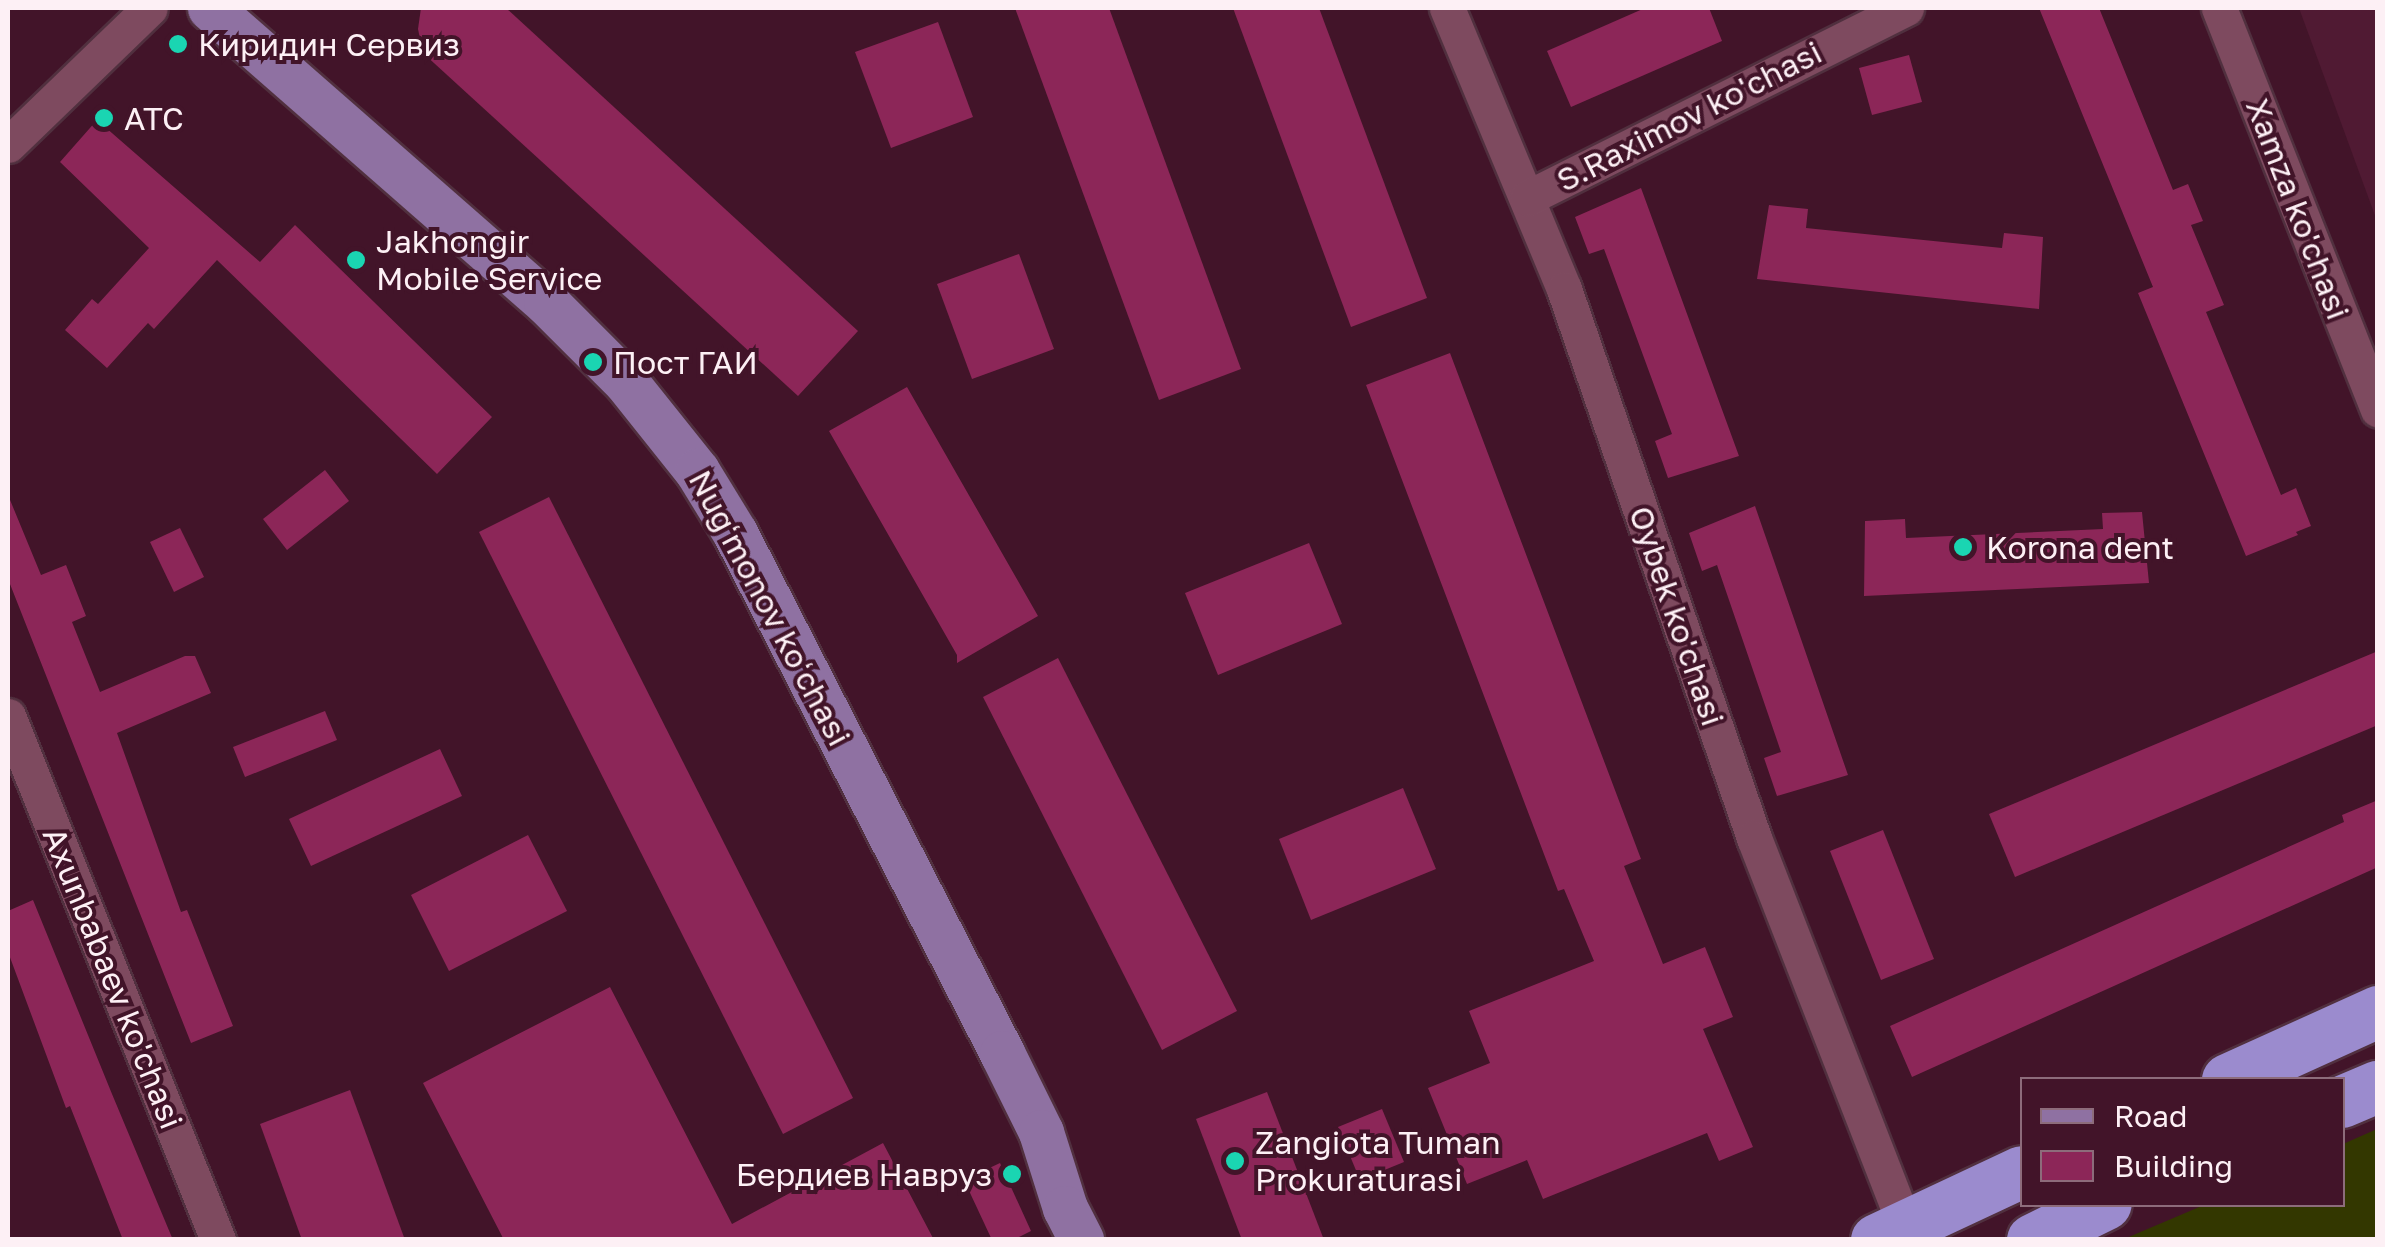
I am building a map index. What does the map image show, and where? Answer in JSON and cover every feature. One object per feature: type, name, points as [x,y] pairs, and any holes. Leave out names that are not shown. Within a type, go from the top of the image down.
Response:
[{"type":"highway","points":[[2235,1077],[2378,1012]]},
{"type":"highway","points":[[2345,1101],[2378,1087]]},
{"type":"highway","points":[[1891,1232],[2020,1173]]},
{"type":"highway","points":[[2034,1240],[2102,1207]]},
{"type":"highway","points":[[2092,1240],[2105,1207]]},
{"type":"main road","name":"Nugʻmonov koʻchasi","points":[[210,8],[546,302],[601,355],[675,440],[736,534],[1041,1132],[1065,1208],[1081,1240]]},
{"type":"main road","name":"Nugʻmonov koʻchasi","points":[[1041,1132],[1094,1202],[1114,1240]]},
{"type":"street","points":[[8,144],[150,8]]},
{"type":"street","name":"Oybek ko'chasi","points":[[1447,8],[1570,307],[1891,1232]]},
{"type":"street","name":"S.Raximov ko'chasi","points":[[1526,198],[1906,8]]},
{"type":"street","name":"Xamza ko'chasi","points":[[2219,8],[2378,410]]},
{"type":"street","name":"Axunbabaev ko'chasi","points":[[8,716],[218,1240]]},
{"type":"shaded area","points":[[2299,8],[2377,8],[2377,221]]},
{"type":"green space","points":[[2377,1129],[2377,1239],[2124,1239],[2199,1207],[2345,1207],[2345,1143]]},
{"type":"building","points":[[421,8],[506,8],[858,331],[798,396],[423,53],[418,29]]},
{"type":"building","points":[[1015,8],[1109,8],[1241,369],[1159,400]]},
{"type":"building","points":[[1233,8],[1319,8],[1427,298],[1351,327]]},
{"type":"building","points":[[1645,8],[1709,8],[1722,41],[1571,107],[1547,51]]},
{"type":"building","points":[[2039,8],[2099,8],[2173,190],[2188,184],[2203,221],[2191,225],[2224,305],[2206,312],[2281,495],[2296,488],[2311,526],[2296,532],[2298,535],[2246,556],[2138,293],[2153,287]]},
{"type":"building","points":[[938,22],[973,117],[891,148],[855,52]]},
{"type":"building","points":[[1909,55],[1922,102],[1872,115],[1859,68]]},
{"type":"building","points":[[97,120],[260,262],[295,225],[492,417],[437,474],[217,260],[154,329],[148,323],[107,368],[65,330],[92,299],[98,304],[149,248],[60,162]]},
{"type":"building","points":[[1641,188],[1739,456],[1668,478],[1655,441],[1672,434],[1604,249],[1589,254],[1575,217]]},
{"type":"building","points":[[1769,205],[1808,209],[1806,228],[2002,248],[2004,233],[2043,237],[2039,309],[1757,279]]},
{"type":"building","points":[[1019,254],[1054,349],[972,379],[937,284]]},
{"type":"building","points":[[1450,353],[1641,859],[1624,866],[1663,964],[1705,947],[1733,1017],[1703,1029],[1753,1147],[1719,1161],[1707,1133],[1543,1199],[1527,1160],[1467,1184],[1428,1088],[1490,1063],[1469,1011],[1594,961],[1564,889],[1558,891],[1366,385]]},
{"type":"building","points":[[907,387],[1038,616],[957,663],[957,655],[829,431]]},
{"type":"building","points":[[325,470],[349,501],[287,550],[263,519]]},
{"type":"building","points":[[8,495],[41,575],[66,565],[86,616],[72,622],[100,692],[185,656],[195,656],[211,693],[117,733],[181,912],[187,910],[233,1026],[191,1043],[8,579]]},
{"type":"building","points":[[549,497],[853,1098],[783,1134],[479,532]]},
{"type":"building","points":[[1755,506],[1848,775],[1777,796],[1764,758],[1781,752],[1717,565],[1702,571],[1689,533]]},
{"type":"building","points":[[2142,512],[2149,583],[1864,596],[1865,521],[1905,519],[1906,538],[2103,529],[2102,513]]},
{"type":"building","points":[[180,528],[204,577],[174,592],[150,542]]},
{"type":"building","points":[[1309,543],[1342,624],[1218,675],[1185,593]]},
{"type":"building","points":[[2378,651],[2378,725],[2015,877],[1989,814]]},
{"type":"building","points":[[1058,658],[1237,1011],[1162,1050],[983,697]]},
{"type":"building","points":[[325,711],[337,740],[245,777],[233,747]]},
{"type":"building","points":[[440,749],[462,796],[311,866],[289,819]]},
{"type":"building","points":[[1403,788],[1436,869],[1311,920],[1279,839]]},
{"type":"building","points":[[2378,800],[2378,867],[1912,1077],[1890,1026],[2344,822],[2342,815]]},
{"type":"building","points":[[1883,830],[1934,959],[1881,980],[1830,851]]},
{"type":"building","points":[[528,835],[567,911],[449,971],[411,895]]},
{"type":"building","points":[[33,900],[173,1240],[123,1240],[70,1106],[66,1108],[8,952],[8,911]]},
{"type":"building","points":[[610,987],[732,1224],[883,1143],[934,1240],[504,1240],[423,1083]]},
{"type":"building","points":[[350,1090],[405,1240],[302,1240],[260,1124]]},
{"type":"building","points":[[1267,1092],[1324,1240],[1242,1240],[1196,1119]]},
{"type":"building","points":[[1382,1109],[1404,1162],[1360,1180],[1338,1127]]},
{"type":"building","points":[[1000,1163],[1031,1231],[1013,1240],[992,1240],[964,1180]]},
{"type":"place","name":"Киридин Сервиз","points":[[178,44]]},
{"type":"place","name":"АТС","points":[[104,118]]},
{"type":"place","name":"Jakhongir Mobile Service","points":[[356,260]]},
{"type":"place","name":"Пост ГАИ","points":[[593,362]]},
{"type":"place","name":"Korona dent","points":[[1963,547]]},
{"type":"place","name":"Zangiota Tuman Prokuraturasi","points":[[1235,1161]]},
{"type":"place","name":"Бердиев Навруз","points":[[1012,1174]]}]
